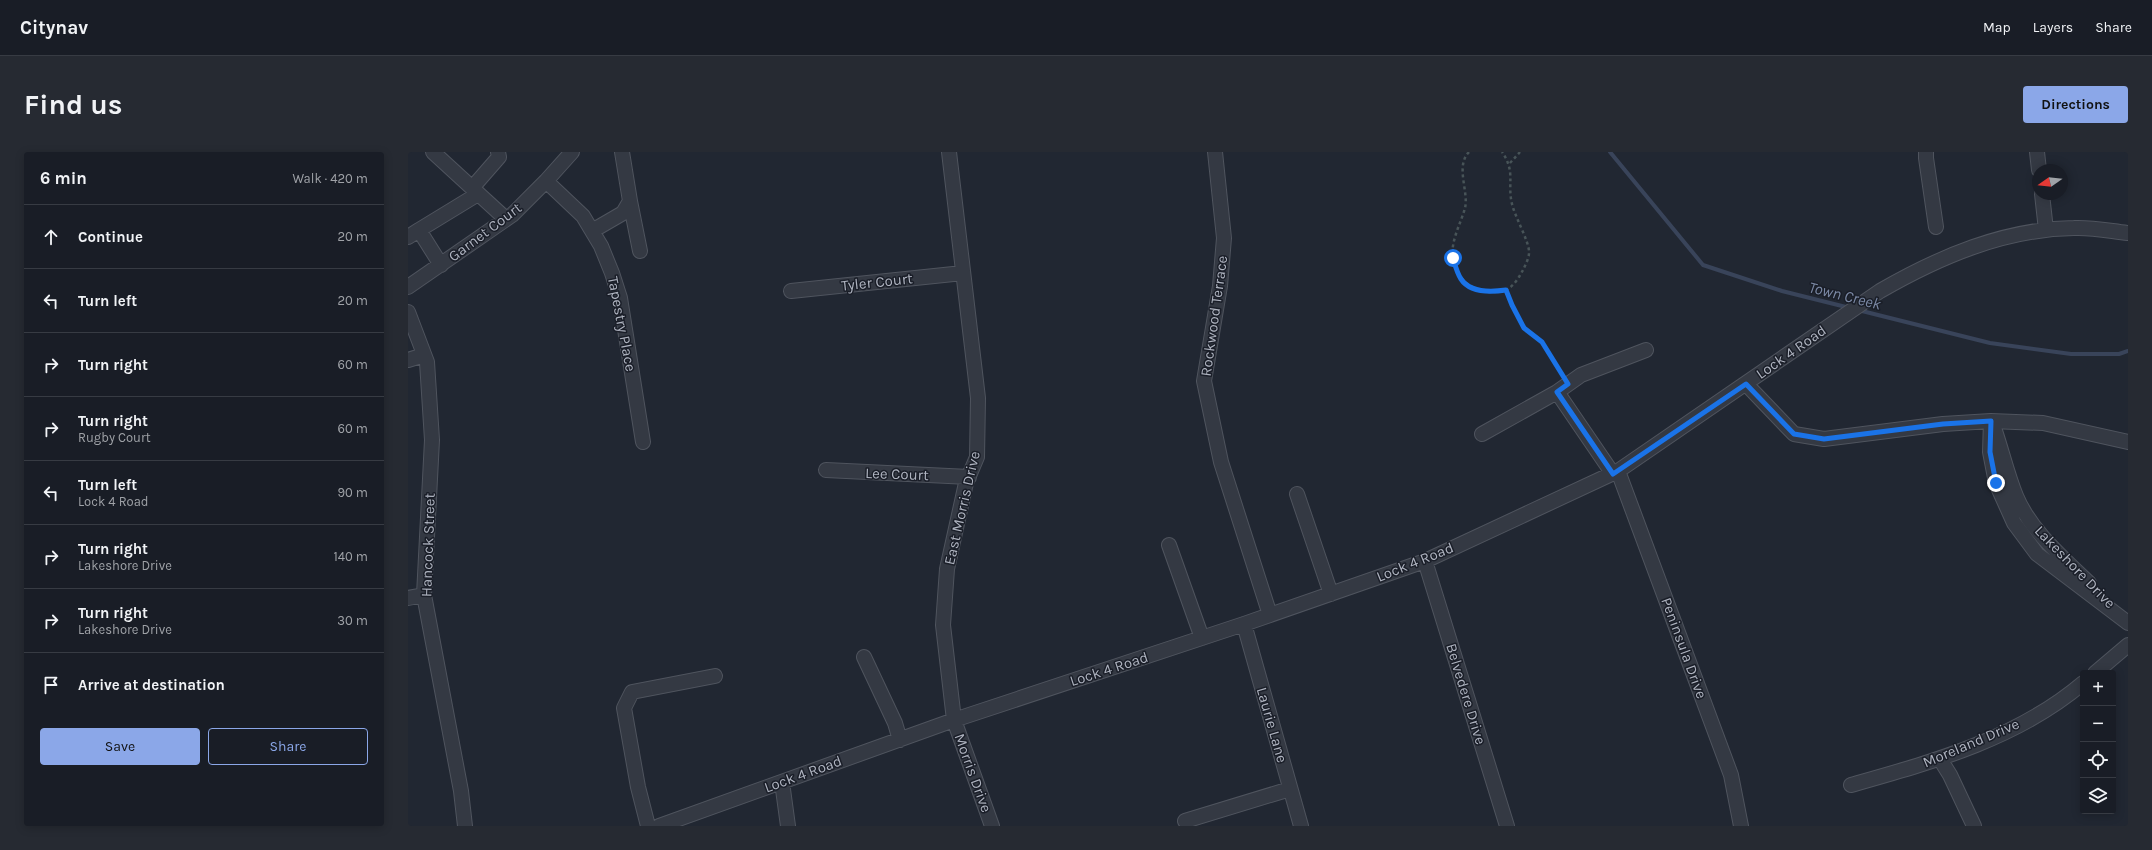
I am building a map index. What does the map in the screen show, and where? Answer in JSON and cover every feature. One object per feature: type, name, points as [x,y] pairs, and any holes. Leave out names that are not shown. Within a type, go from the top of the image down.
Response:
[{"type":"street","points":[[433,152],[506,219]]},
{"type":"street","points":[[441,265],[413,233],[475,191],[499,157],[498,152]]},
{"type":"street","name":"Garnet Court","points":[[408,287],[506,219],[546,181],[572,152]]},
{"type":"street","points":[[622,152],[640,251]]},
{"type":"street","name":"East Morris Drive","points":[[949,152],[978,398],[977,456],[969,477],[947,569],[943,625],[954,720]]},
{"type":"street","name":"Rockwood Terrace","points":[[1215,152],[1224,238],[1220,286],[1204,381],[1221,462],[1270,615]]},
{"type":"street","points":[[1926,152],[1936,226]]},
{"type":"street","points":[[2037,152],[2038,164]]},
{"type":"street","name":"Tapestry Place","points":[[546,181],[583,216],[604,252],[620,298],[643,442]]},
{"type":"street","points":[[2043,200],[2046,230]]},
{"type":"street","points":[[592,231],[623,213],[630,202]]},
{"type":"street","name":"Lock 4 Road","points":[[659,826],[954,720],[1244,624],[1425,561],[1615,473],[1880,291],[1916,271],[1972,246],[2009,236],[2046,230],[2075,228],[2128,233]]},
{"type":"street","name":"Tyler Court","points":[[791,290],[963,273]]},
{"type":"street","name":"Hancock Street","points":[[408,312],[427,362],[432,440],[424,595],[461,791],[465,826]]},
{"type":"street","points":[[1482,434],[1562,388],[1581,375],[1646,350]]},
{"type":"street","points":[[408,360],[424,355]]},
{"type":"street","points":[[1746,384],[1794,434],[1816,438],[1824,439],[1943,424],[1991,421],[2042,423],[2128,442]]},
{"type":"street","name":"Peninsula Drive","points":[[1562,388],[1615,473],[1731,774],[1741,826]]},
{"type":"street","name":"Lakeshore Drive","points":[[1991,421],[2016,497],[2034,525],[2060,555],[2128,622]]},
{"type":"street","name":"Lee Court","points":[[826,470],[969,477]]},
{"type":"street","points":[[1297,494],[1331,594]]},
{"type":"street","points":[[1169,545],[1202,638]]},
{"type":"street","name":"Belvedere Drive","points":[[1425,561],[1507,826]]},
{"type":"street","points":[[408,598],[424,595]]},
{"type":"street","name":"Laurie Lane","points":[[1244,624],[1301,826]]},
{"type":"street","points":[[2099,670],[2128,645]]},
{"type":"street","points":[[864,658],[895,723],[900,740]]},
{"type":"street","points":[[648,826],[638,787],[624,708],[632,692],[715,676]]},
{"type":"street","name":"Moreland Drive","points":[[1851,785],[1940,759],[2010,730],[2073,692],[2080,686]]},
{"type":"street","name":"Morris Drive","points":[[954,720],[992,826]]},
{"type":"street","points":[[1940,759],[1950,775],[1974,826]]},
{"type":"street","points":[[782,782],[788,826]]},
{"type":"street","points":[[1185,821],[1290,789]]},
{"type":"path","points":[[1469,152],[1464,160],[1463,182],[1467,201],[1453,247],[1453,258],[1462,280],[1470,287],[1491,292],[1506,290],[1516,281],[1525,267],[1530,253],[1512,204],[1509,191],[1510,163],[1502,152]]},
{"type":"path","points":[[1510,163],[1520,152]]},
{"type":"path","points":[[1506,290],[1524,328],[1542,342],[1562,388]]},
{"type":"waterway","name":"Town Creek","points":[[1610,152],[1703,265],[1782,291],[1850,308]]},
{"type":"waterway","name":"Town Creek","points":[[1858,310],[1990,343],[2071,354],[2119,354],[2128,351]]},
{"type":"route","points":[[1453,258],[1462,280],[1470,287],[1491,292],[1506,290],[1524,328],[1542,342],[1568,384],[1557,392],[1613,474],[1746,384],[1794,434],[1824,439],[1943,424],[1991,421],[1990,452],[1996,483]]}]
